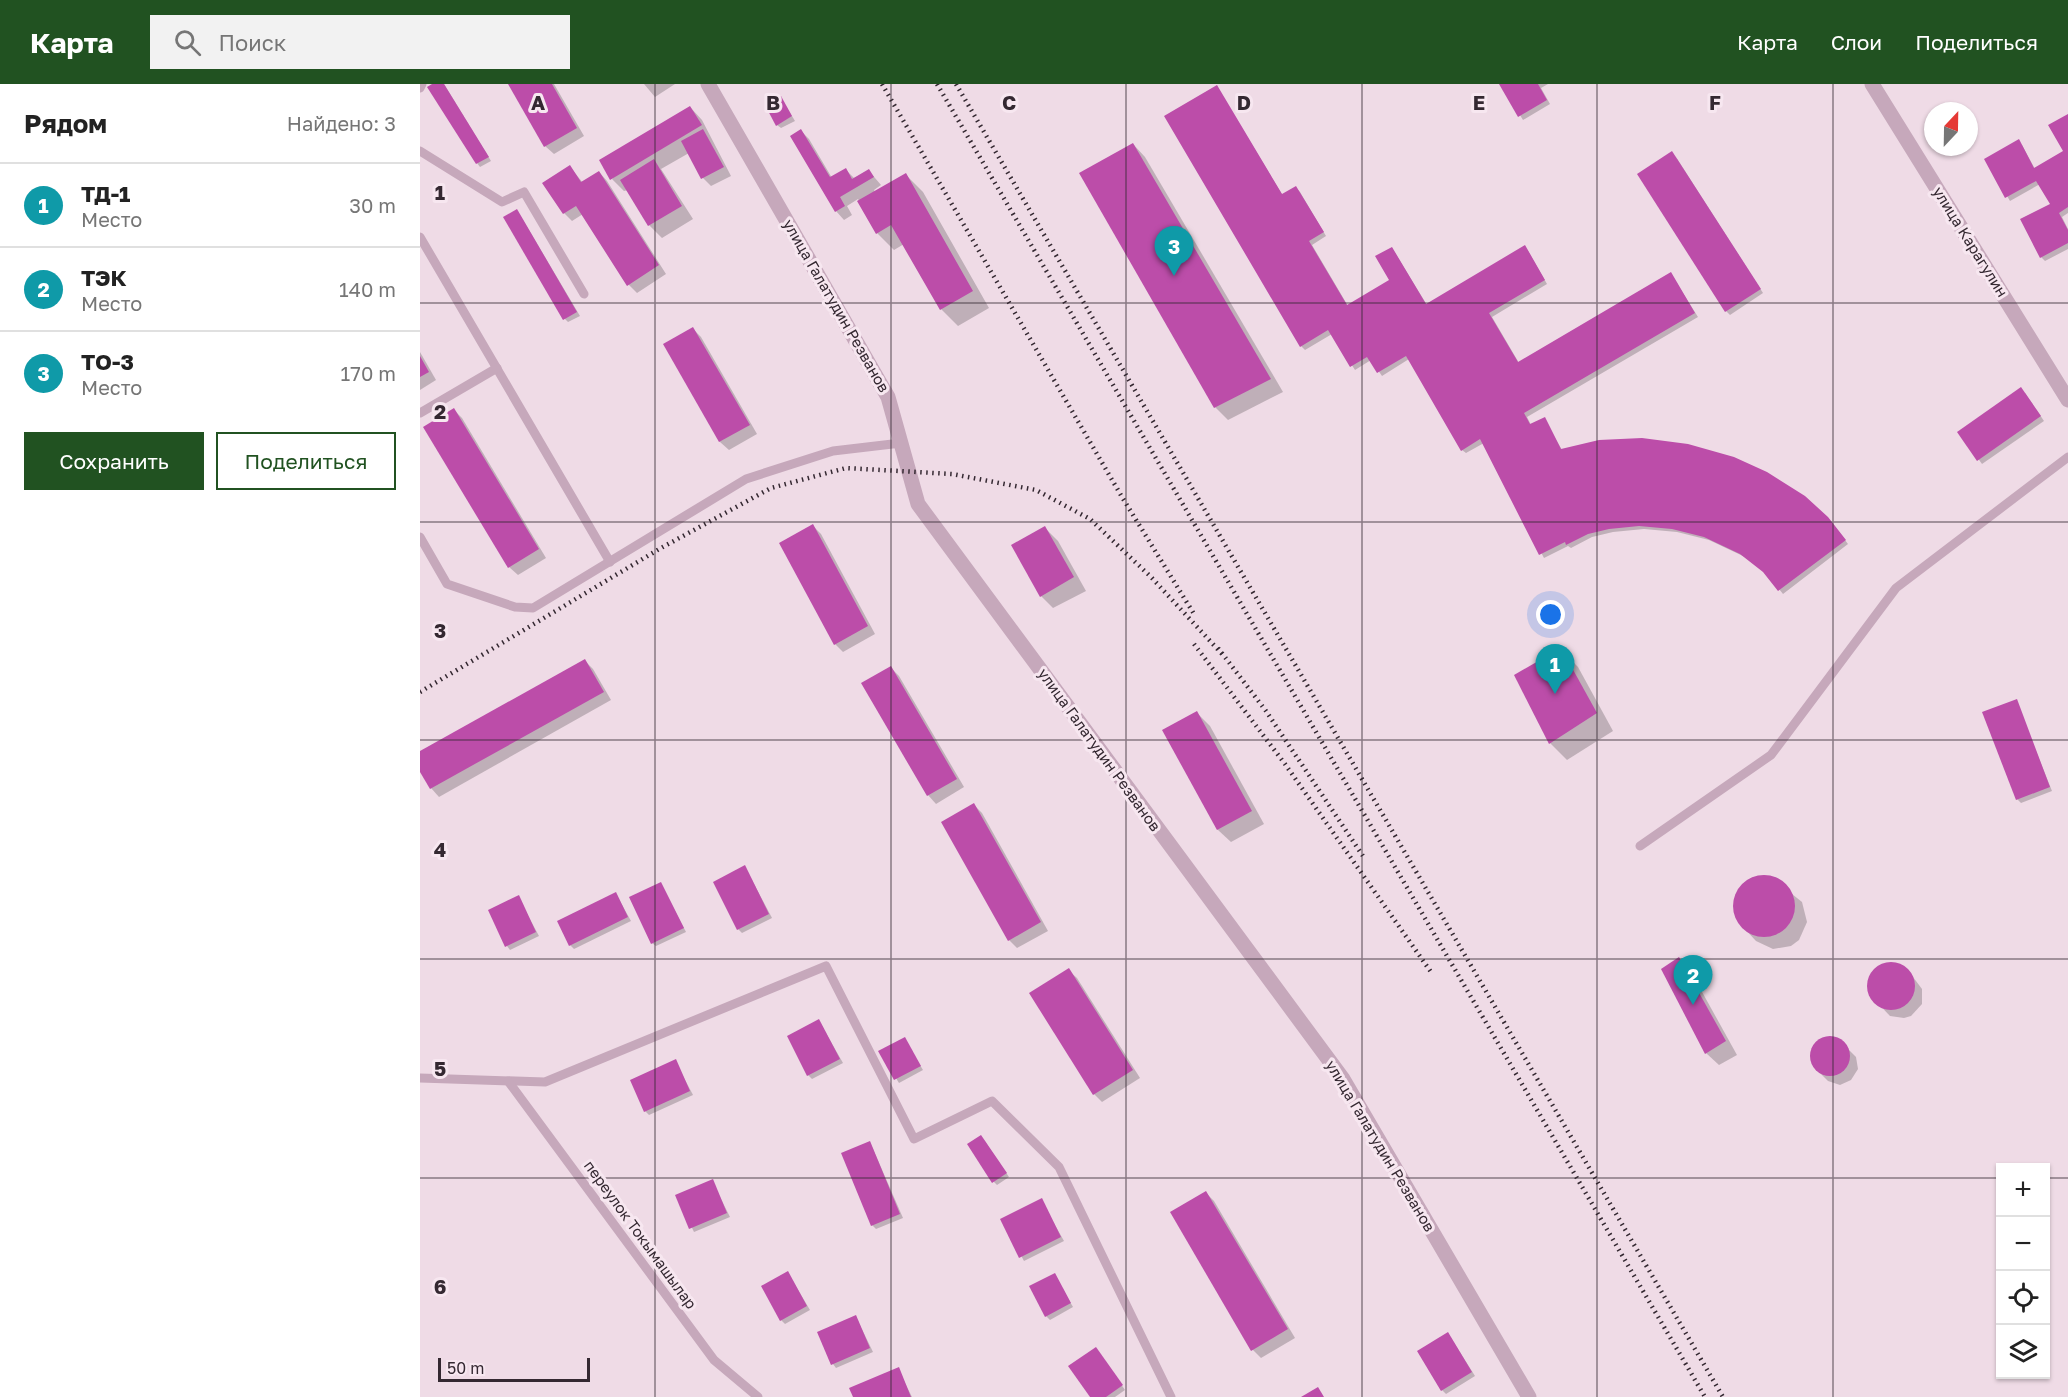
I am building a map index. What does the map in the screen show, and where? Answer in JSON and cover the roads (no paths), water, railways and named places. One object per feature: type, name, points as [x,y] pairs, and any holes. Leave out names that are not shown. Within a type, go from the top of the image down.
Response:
[{"type":"street","name":"улица Галатудин Резванов","points":[[708,84],[888,397],[918,504],[1343,1079],[1529,1397]]},
{"type":"street","name":"улица Карагулин","points":[[1872,84],[2068,400]]},
{"type":"lane","points":[[420,151],[502,202],[524,192],[584,294]]},
{"type":"lane","points":[[420,237],[610,562]]},
{"type":"lane","points":[[420,413],[497,368]]},
{"type":"lane","points":[[420,537],[447,584],[515,607],[533,608],[746,479],[833,451],[901,444]]},
{"type":"lane","points":[[1640,846],[1771,755],[1896,588],[2068,458]]},
{"type":"lane","points":[[420,1078],[545,1082],[826,966],[914,1139],[992,1101],[1059,1167],[1171,1397]]},
{"type":"lane","name":"переулок Токымашылар","points":[[508,1081],[714,1360],[758,1397]]},
{"type":"railway","points":[[882,84],[1122,497],[1194,614]]},
{"type":"railway","points":[[937,84],[1705,1397]]},
{"type":"railway","points":[[956,84],[1723,1397]]},
{"type":"railway","points":[[420,692],[661,548],[771,488],[846,468],[952,474],[1036,490],[1090,519],[1151,577],[1223,655]]},
{"type":"railway","points":[[1194,644],[1285,764],[1431,972]]},
{"type":"railway","points":[[1218,648],[1266,711],[1365,859]]},
{"type":"place","name":"ТО-3","points":[[1174,276]]},
{"type":"place","name":"ТД-1","points":[[1555,694]]},
{"type":"place","name":"ТЭК","points":[[1693,1005]]}]
